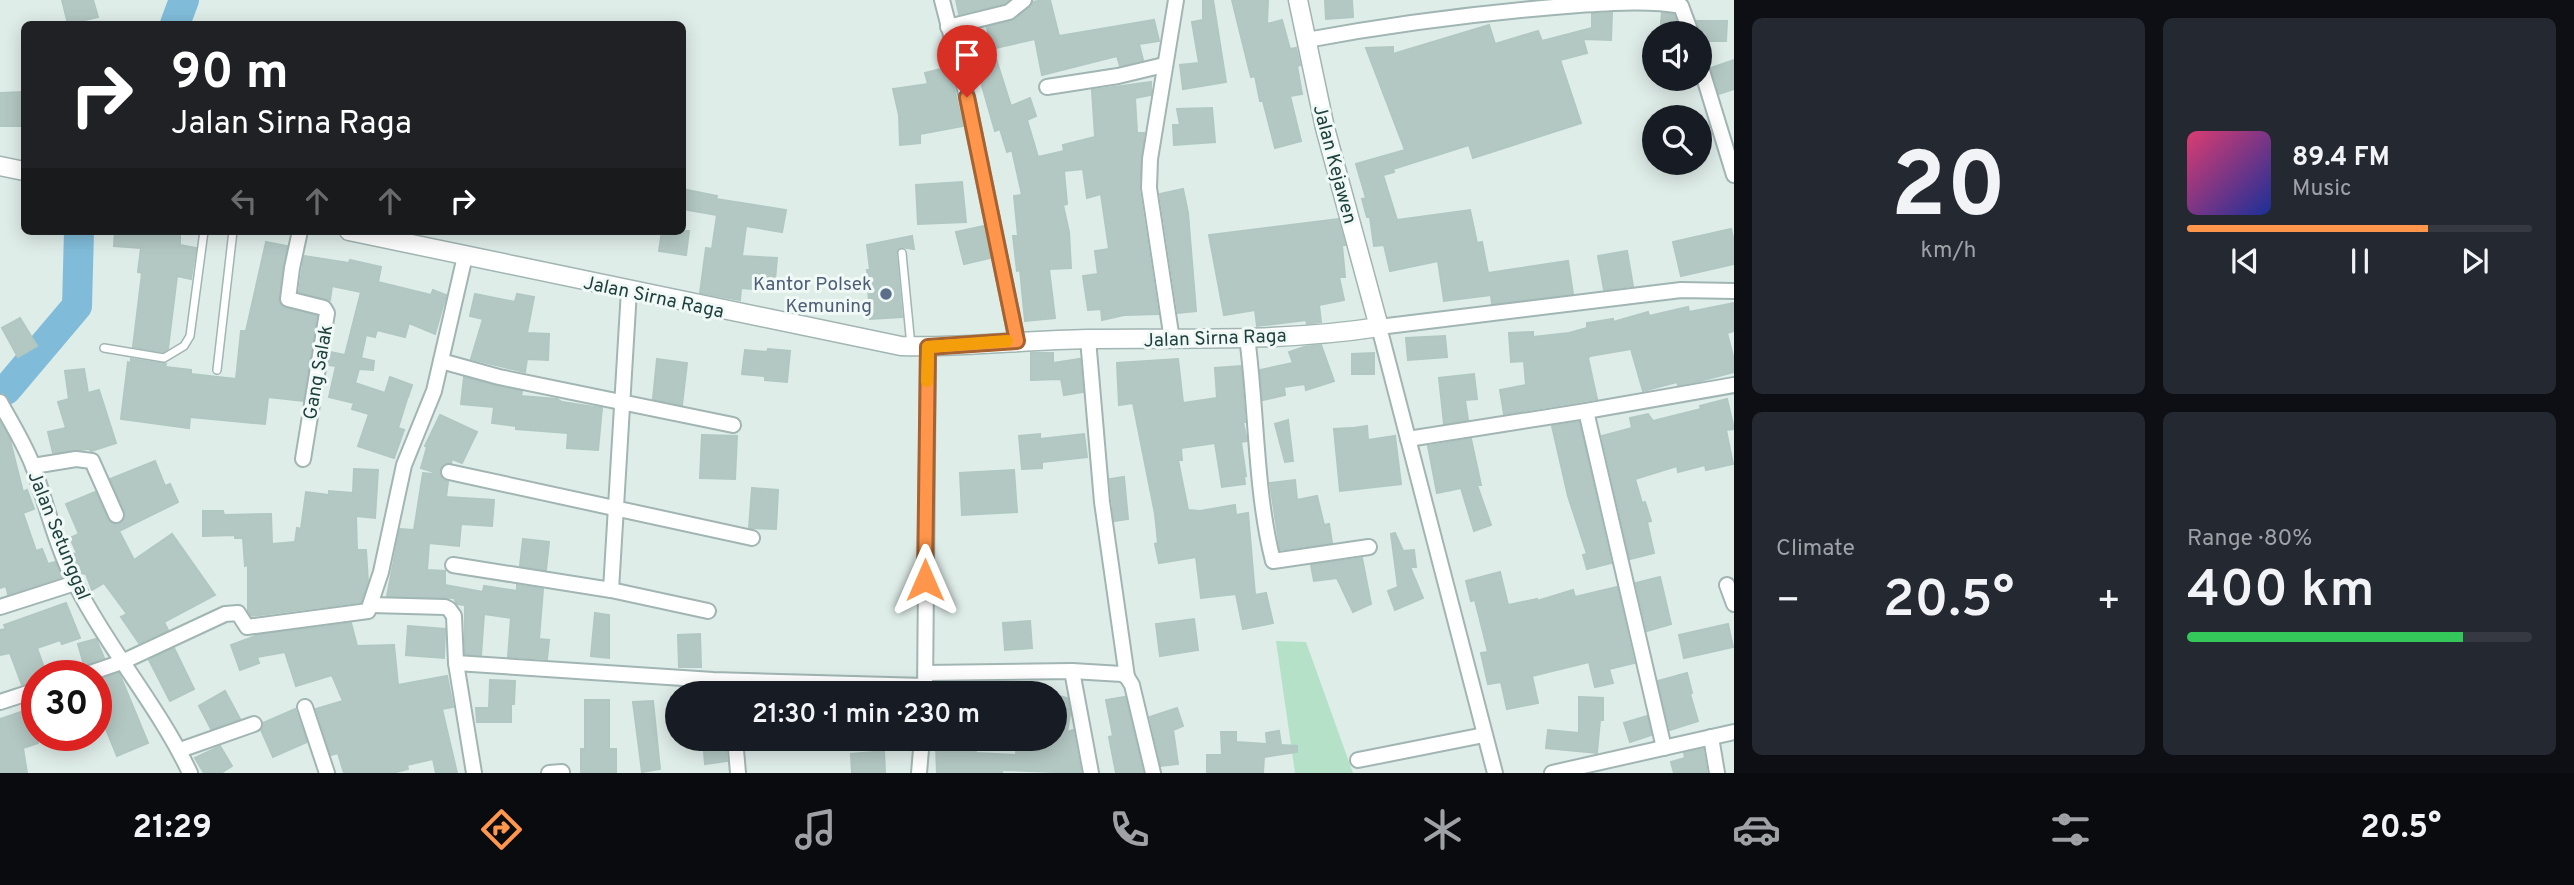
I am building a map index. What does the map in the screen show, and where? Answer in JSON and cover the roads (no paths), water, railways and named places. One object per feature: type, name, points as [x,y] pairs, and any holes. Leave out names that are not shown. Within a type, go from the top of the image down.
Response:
[{"type":"street","points":[[942,0],[967,97],[1017,341]]},
{"type":"street","points":[[948,27],[1009,12],[1024,0]]},
{"type":"street","points":[[1172,340],[1149,188],[1150,159],[1176,0]]},
{"type":"street","name":"Jalan Kejawen","points":[[1298,0],[1325,128],[1379,327]]},
{"type":"street","points":[[1307,40],[1457,16],[1631,2],[1670,2],[1681,6],[1687,21]]},
{"type":"street","points":[[1047,87],[1118,76],[1164,65]]},
{"type":"street","points":[[1708,91],[1734,175]]},
{"type":"street","points":[[0,166],[21,170]]},
{"type":"street","name":"Gang Salak","points":[[299,235],[288,299],[324,308],[327,313],[303,459]]},
{"type":"street","name":"Jalan Sirna Raga","points":[[368,235],[880,344],[919,347],[1088,339],[1172,340],[1348,332],[1379,327]]},
{"type":"street","points":[[112,665],[225,614],[237,613],[246,626],[250,626],[364,614],[368,611],[404,464],[433,391],[465,256]]},
{"type":"street","points":[[611,590],[629,290]]},
{"type":"street","points":[[1495,773],[1379,327],[1681,290],[1734,292]]},
{"type":"street","points":[[1247,337],[1258,459],[1273,561],[1369,547]]},
{"type":"street","points":[[1088,339],[1102,502],[1127,677],[1132,685],[1153,773]]},
{"type":"street","points":[[919,347],[925,463],[925,681]]},
{"type":"street","points":[[441,360],[499,377],[733,425]]},
{"type":"street","points":[[1408,439],[1734,385]]},
{"type":"street","name":"Jalan Setunggal","points":[[0,401],[33,466],[51,526],[75,583],[122,662],[180,750],[190,773]]},
{"type":"street","points":[[1586,411],[1664,748]]},
{"type":"street","points":[[33,466],[76,460],[92,461],[116,515]]},
{"type":"street","points":[[449,472],[752,538]]},
{"type":"street","points":[[453,565],[611,590],[708,611]]},
{"type":"street","points":[[0,607],[75,583]]},
{"type":"street","points":[[1727,585],[1734,604]]},
{"type":"street","points":[[371,605],[449,609],[454,616],[456,663],[474,773]]},
{"type":"street","points":[[456,663],[665,681]]},
{"type":"street","points":[[959,681],[1072,671],[1122,674],[1127,677]]},
{"type":"street","points":[[1072,671],[1091,773]]},
{"type":"street","points":[[0,702],[21,695]]},
{"type":"street","points":[[305,707],[327,773]]},
{"type":"street","points":[[180,750],[254,724]]},
{"type":"street","points":[[1552,773],[1579,770],[1734,732]]},
{"type":"street","points":[[1359,760],[1484,735]]},
{"type":"street","points":[[1711,737],[1717,773]]},
{"type":"street","points":[[736,751],[737,773]]},
{"type":"street","points":[[919,773],[921,751]]},
{"type":"street","points":[[549,773],[562,772]]},
{"type":"lane","points":[[104,348],[164,358],[184,346],[190,336],[203,235]]},
{"type":"lane","points":[[217,370],[233,235]]},
{"type":"lane","points":[[902,253],[919,347]]},
{"type":"waterway","points":[[176,21],[184,0]]},
{"type":"waterway","points":[[0,392],[6,390],[77,306],[79,235]]},
{"type":"place","name":"Kantor Polsek Kemuning","points":[[886,294]]}]
